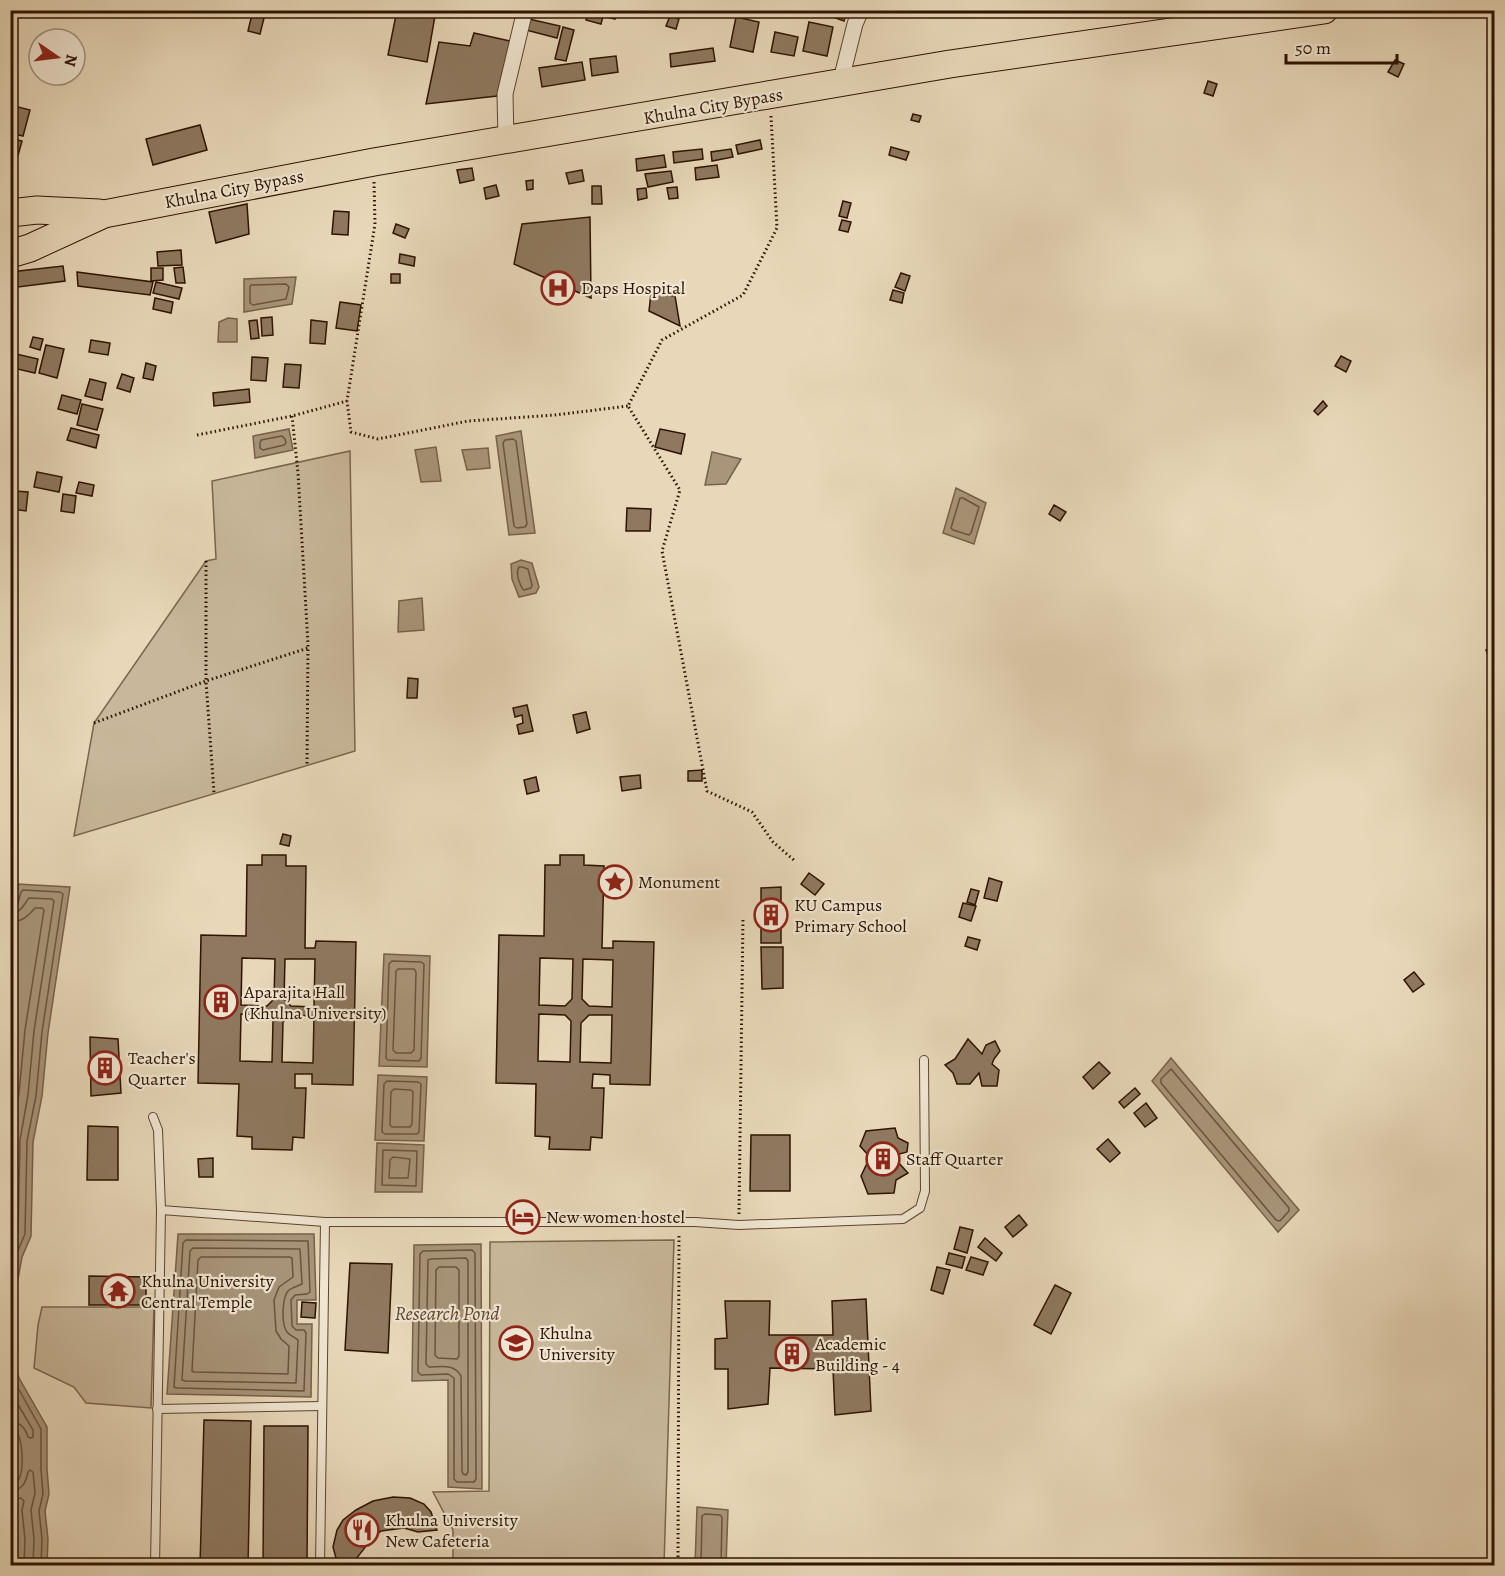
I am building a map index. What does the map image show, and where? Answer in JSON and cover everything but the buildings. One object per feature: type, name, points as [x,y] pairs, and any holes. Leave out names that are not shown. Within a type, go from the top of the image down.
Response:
[{"type":"highway","name":"Khulna City Bypass","points":[[104,214],[374,162],[950,64],[1324,10]]},
{"type":"highway","points":[[10,213],[37,210],[104,214]]},
{"type":"highway","points":[[10,254],[30,248],[104,214]]},
{"type":"street","points":[[506,140],[505,94],[525,10]]},
{"type":"street","points":[[840,84],[855,24],[861,10]]},
{"type":"lane","points":[[161,1210],[325,1222],[739,1225],[903,1219],[920,1208],[925,1191],[924,1060]]},
{"type":"lane","points":[[153,1118],[158,1130],[161,1210],[155,1564]]},
{"type":"lane","points":[[320,1566],[325,1222]]},
{"type":"lane","points":[[157,1408],[322,1406]]},
{"type":"path","points":[[628,406],[662,340],[743,295],[777,228],[770,96]]},
{"type":"path","points":[[374,162],[375,224],[347,401],[351,432],[378,439],[468,422],[628,406]]},
{"type":"path","points":[[197,435],[292,416],[347,401]]},
{"type":"path","points":[[628,406],[680,490],[662,551],[707,791],[752,812],[773,843],[795,861]]},
{"type":"path","points":[[292,416],[298,473],[308,648],[307,765]]},
{"type":"path","points":[[207,561],[206,681],[214,793]]},
{"type":"path","points":[[94,723],[206,681],[308,648]]},
{"type":"path","points":[[739,1225],[743,917]]},
{"type":"path","points":[[678,1566],[679,1223]]},
{"type":"path","points":[[155,1564],[193,1560]]},
{"type":"shaded area","points":[[350,451],[355,751],[74,836],[94,723],[206,561],[216,559],[212,481]]},
{"type":"shaded area","points":[[674,1240],[664,1565],[453,1565],[453,1530],[433,1492],[489,1491],[490,1242]]},
{"type":"shaded area","points":[[42,1307],[154,1307],[151,1408],[86,1403],[74,1387],[34,1368]]},
{"type":"water","points":[[296,277],[292,304],[244,312],[244,279]]},
{"type":"water","points":[[228,318],[237,319],[237,342],[218,342],[219,322]]},
{"type":"water","points":[[289,429],[293,450],[255,458],[253,436]]},
{"type":"water","points":[[521,431],[535,533],[509,535],[496,436]]},
{"type":"water","points":[[436,447],[441,481],[421,482],[415,450]]},
{"type":"water","points":[[488,448],[490,468],[467,470],[462,450]]},
{"type":"water","points":[[712,452],[741,459],[726,484],[705,485]]},
{"type":"water","points":[[956,488],[986,503],[974,544],[943,533]]},
{"type":"water","points":[[521,560],[532,563],[539,587],[536,593],[519,597],[512,579],[511,564]]},
{"type":"water","points":[[422,598],[424,630],[398,632],[399,601]]},
{"type":"water","points":[[17,884],[70,887],[48,1033],[42,1096],[33,1142],[31,1236],[22,1257],[16,1290],[11,1347],[10,910]]},
{"type":"water","points":[[384,954],[430,956],[427,1067],[379,1066]]},
{"type":"water","points":[[1171,1058],[1299,1210],[1278,1232],[1152,1081]]},
{"type":"water","points":[[378,1075],[427,1077],[424,1141],[375,1140]]},
{"type":"water","points":[[377,1143],[424,1145],[422,1192],[375,1192]]},
{"type":"water","points":[[178,1234],[314,1234],[316,1300],[297,1300],[297,1324],[312,1324],[311,1397],[167,1394]]},
{"type":"water","name":"Research Pond","points":[[481,1244],[482,1489],[448,1487],[448,1380],[412,1381],[414,1245]]},
{"type":"water","points":[[11,1353],[19,1378],[47,1427],[49,1494],[45,1511],[48,1539],[47,1565],[11,1565],[11,1495],[15,1446],[10,1431]]},
{"type":"water","points":[[697,1507],[728,1510],[726,1565],[695,1565]]},
{"type":"place","name":"Daps Hospital","points":[[558,288]]},
{"type":"place","name":"Monument","points":[[615,882]]},
{"type":"place","name":"KU Campus Primary School","points":[[771,915]]},
{"type":"place","name":"Aparajita Hall (Khulna University)","points":[[221,1002]]},
{"type":"place","name":"Teacher's Quarter","points":[[105,1068]]},
{"type":"place","name":"Staff Quarter","points":[[883,1159]]},
{"type":"place","name":"New women hostel","points":[[523,1217]]},
{"type":"place","name":"Khulna University Central Temple","points":[[118,1291]]},
{"type":"place","name":"Khulna University","points":[[516,1343]]},
{"type":"place","name":"Academic Building - 4","points":[[792,1354]]},
{"type":"place","name":"Khulna University New Cafeteria","points":[[362,1530]]}]
